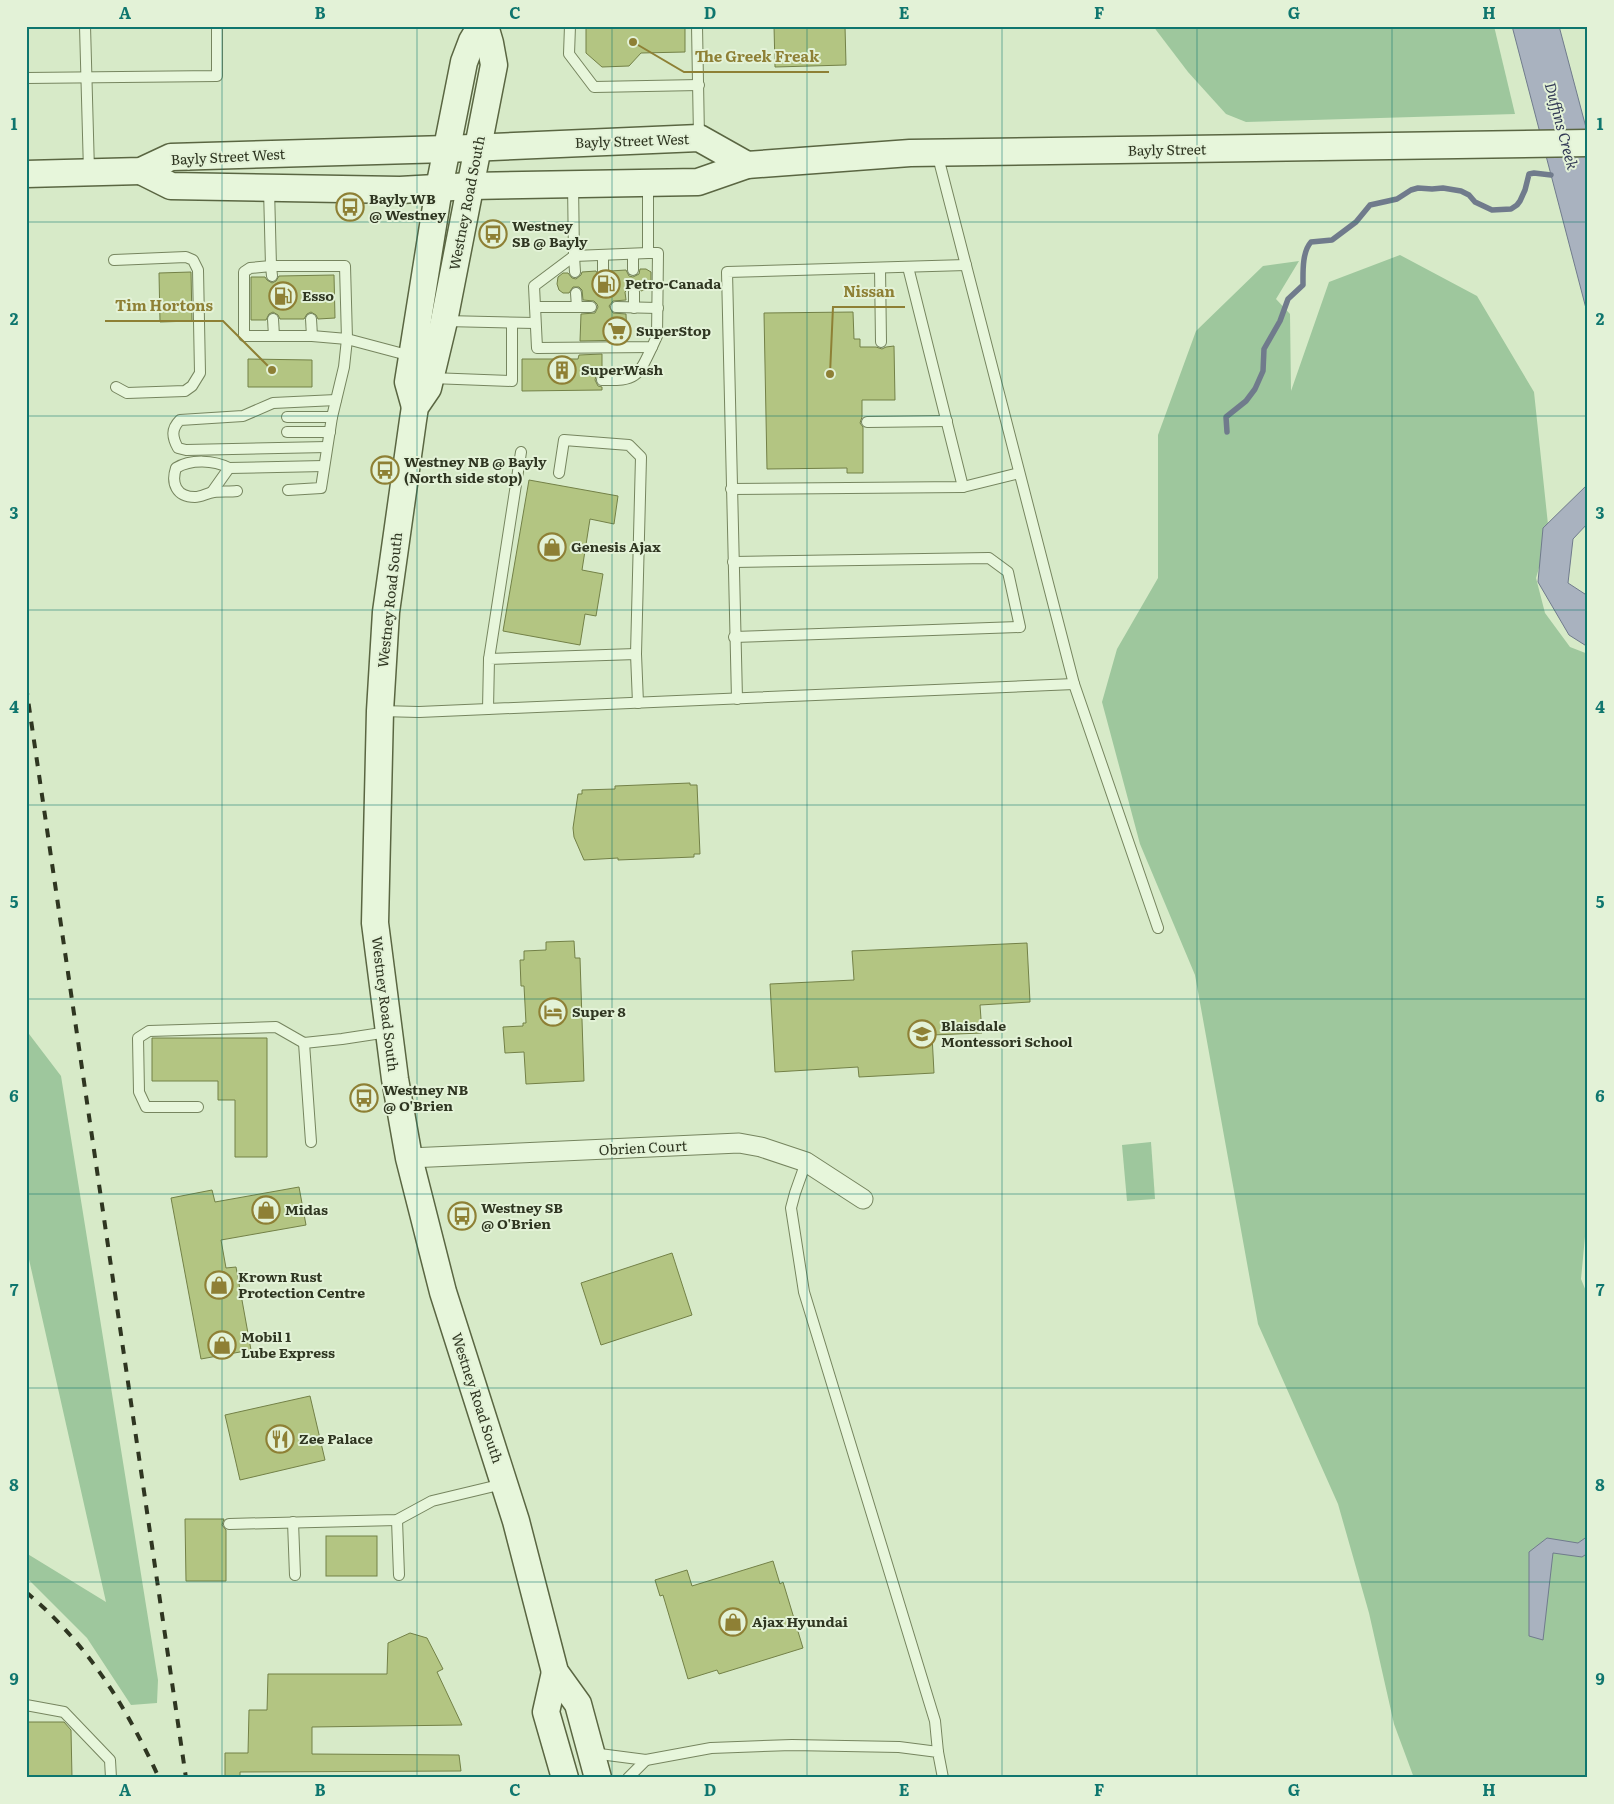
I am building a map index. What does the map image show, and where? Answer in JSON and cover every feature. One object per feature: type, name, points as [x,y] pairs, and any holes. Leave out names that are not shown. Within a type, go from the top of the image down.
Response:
[{"type":"main road","name":"Westney Road South","points":[[483,26],[490,43],[494,65],[444,321],[428,388],[416,407],[386,612],[380,711],[375,924],[395,1079],[409,1158],[443,1292],[516,1521],[555,1672],[578,1704],[598,1778]]},
{"type":"main road","name":"Westney Road South","points":[[416,407],[408,382],[439,188],[464,62],[472,41],[483,26]]},
{"type":"main road","name":"Bayly Street West","points":[[26,174],[141,171],[171,157],[478,148],[699,138],[747,165]]},
{"type":"main road","name":"Bayly Street","points":[[747,165],[936,153],[1588,143]]},
{"type":"main road","name":"Bayly Street West","points":[[141,171],[171,186],[400,190],[471,186],[698,182],[747,165]]},
{"type":"main road","name":"Westney Road South","points":[[555,1672],[546,1712],[565,1778]]},
{"type":"street","name":"Obrien Court","points":[[409,1158],[739,1143],[761,1147],[806,1162],[863,1199]]},
{"type":"lane","points":[[85,26],[89,172]]},
{"type":"lane","points":[[26,78],[218,76],[217,26]]},
{"type":"lane","points":[[570,26],[569,54],[594,87],[699,85]]},
{"type":"lane","points":[[697,26],[699,138]]},
{"type":"lane","points":[[936,153],[1074,684],[1158,928]]},
{"type":"lane","points":[[648,183],[648,253]]},
{"type":"lane","points":[[573,184],[575,272]]},
{"type":"lane","points":[[269,188],[272,271]]},
{"type":"lane","points":[[602,380],[623,381],[631,378],[642,369],[652,347],[657,336],[658,253],[574,256],[534,286],[537,348],[652,347]]},
{"type":"lane","points":[[603,254],[603,271]]},
{"type":"lane","points":[[633,254],[633,270]]},
{"type":"lane","points":[[114,260],[186,257],[193,260],[198,270],[200,373],[192,386],[185,391],[127,393],[116,387]]},
{"type":"lane","points":[[737,699],[732,562],[727,272],[966,265]]},
{"type":"lane","points":[[288,490],[321,488],[332,417],[344,367],[347,339],[345,266],[310,271],[272,271],[250,268],[244,272],[244,336],[312,336],[347,339],[412,356]]},
{"type":"lane","points":[[908,267],[963,487]]},
{"type":"lane","points":[[880,268],[881,342]]},
{"type":"lane","points":[[634,292],[634,308]]},
{"type":"lane","points":[[576,293],[577,307]]},
{"type":"lane","points":[[535,307],[590,307]]},
{"type":"lane","points":[[616,307],[658,308]]},
{"type":"lane","points":[[273,319],[274,336]]},
{"type":"lane","points":[[311,319],[312,336]]},
{"type":"lane","points":[[444,321],[536,324]]},
{"type":"lane","points":[[430,378],[517,381],[512,323]]},
{"type":"lane","points":[[327,447],[186,450],[178,448],[173,438],[174,426],[180,420],[243,416],[273,403],[336,400]]},
{"type":"lane","points":[[287,418],[332,417]]},
{"type":"lane","points":[[867,422],[947,421]]},
{"type":"lane","points":[[287,432],[330,432]]},
{"type":"lane","points":[[559,473],[564,440],[629,446],[641,457],[636,654],[638,703]]},
{"type":"lane","points":[[488,710],[489,660],[521,452]]},
{"type":"lane","points":[[237,491],[212,492],[196,498],[182,496],[175,488],[173,477],[176,468],[186,462],[220,463],[229,468],[324,466]]},
{"type":"lane","points":[[212,492],[229,468]]},
{"type":"lane","points":[[731,489],[963,487],[1019,473]]},
{"type":"lane","points":[[732,562],[989,558],[1008,572],[1020,627],[734,636]]},
{"type":"lane","points":[[489,660],[636,654]]},
{"type":"lane","points":[[380,711],[488,710],[1074,684]]},
{"type":"lane","points":[[198,1107],[146,1107],[139,1092],[138,1038],[149,1031],[276,1027],[304,1043],[389,1032]]},
{"type":"lane","points":[[304,1043],[312,1142]]},
{"type":"lane","points":[[806,1162],[791,1208],[804,1292],[935,1722],[942,1778]]},
{"type":"lane","points":[[229,1524],[397,1520],[432,1501],[504,1484]]},
{"type":"lane","points":[[397,1520],[399,1575]]},
{"type":"lane","points":[[293,1522],[295,1575]]},
{"type":"lane","points":[[26,1705],[64,1712],[110,1760],[111,1778]]},
{"type":"lane","points":[[590,1752],[646,1760],[711,1748],[792,1745],[899,1747],[938,1752]]},
{"type":"lane","points":[[628,1778],[646,1760]]},
{"type":"green space","points":[[1153,26],[1494,26],[1515,114],[1246,122],[1226,114],[1188,72]]},
{"type":"green space","points":[[1400,255],[1477,296],[1534,392],[1549,534],[1536,578],[1545,613],[1570,647],[1588,654],[1588,1205],[1581,1279],[1588,1296],[1588,1778],[1414,1778],[1394,1724],[1369,1613],[1338,1504],[1258,1324],[1195,975],[1140,844],[1102,702],[1117,649],[1158,578],[1158,435],[1196,331],[1263,266],[1299,261],[1276,299],[1290,314],[1291,391],[1329,282]]},
{"type":"green space","points":[[26,1030],[61,1076],[158,1680],[157,1703],[131,1705],[87,1638],[26,1577],[26,1553],[106,1602],[26,1246]]},
{"type":"green space","points":[[1151,1142],[1155,1199],[1127,1201],[1122,1145]]},
{"type":"water","name":"Duffins Creek","points":[[1512,26],[1559,26],[1588,135],[1588,316]]},
{"type":"water","points":[[1588,484],[1588,523],[1573,539],[1568,583],[1588,596],[1588,647],[1569,635],[1538,582],[1543,528]]},
{"type":"water","points":[[1588,1536],[1588,1553],[1582,1557],[1553,1553],[1543,1640],[1529,1636],[1529,1552],[1547,1538],[1578,1543]]},
{"type":"building","points":[[586,26],[685,26],[685,52],[641,53],[629,66],[602,67],[586,53]]},
{"type":"building","points":[[774,26],[845,26],[846,65],[775,67]]},
{"type":"building","points":[[640,269],[646,269],[651,272],[651,288],[641,291],[637,286],[631,286],[625,292],[626,300],[613,301],[609,306],[613,313],[626,314],[627,340],[580,341],[581,314],[595,313],[598,307],[597,304],[594,301],[583,300],[582,290],[579,287],[573,287],[569,293],[563,293],[559,290],[557,284],[558,277],[563,273],[568,273],[572,278],[576,279],[582,272],[596,271],[599,277],[603,278],[609,275],[610,271],[626,270],[629,276],[633,277],[639,274]]},
{"type":"building","points":[[191,272],[192,321],[160,322],[159,273]]},
{"type":"building","points":[[334,275],[335,318],[318,319],[311,312],[304,319],[280,319],[273,312],[269,314],[266,320],[251,320],[251,277],[265,277],[272,283],[279,276]]},
{"type":"building","points":[[853,312],[854,339],[860,339],[860,347],[882,349],[894,346],[895,400],[862,400],[860,423],[863,427],[863,473],[847,473],[847,468],[767,469],[764,313]]},
{"type":"building","name":"SuperWash","points":[[602,354],[602,373],[596,376],[595,380],[598,386],[602,387],[602,390],[522,391],[522,359],[578,359],[579,355]]},
{"type":"building","points":[[248,359],[312,360],[312,387],[248,387]]},
{"type":"building","name":"Genesis Ajax","points":[[529,480],[618,496],[614,524],[590,519],[582,570],[603,574],[596,616],[585,614],[580,645],[503,631]]},
{"type":"building","points":[[690,783],[690,785],[697,785],[700,854],[694,854],[694,857],[584,860],[574,837],[573,828],[578,794],[582,794],[582,790],[615,789],[615,786]]},
{"type":"building","name":"Super 8","points":[[574,941],[575,958],[580,958],[584,1081],[526,1084],[524,1052],[505,1053],[503,1027],[523,1026],[523,1023],[526,1023],[524,986],[521,986],[520,960],[524,960],[524,951],[546,950],[546,942]]},
{"type":"building","points":[[1027,943],[1030,1002],[980,1005],[982,1033],[932,1035],[934,1073],[859,1077],[858,1067],[775,1072],[770,984],[854,980],[852,951]]},
{"type":"building","points":[[152,1038],[267,1038],[267,1157],[235,1157],[235,1100],[218,1100],[218,1081],[152,1081]]},
{"type":"building","points":[[299,1187],[306,1225],[221,1240],[226,1268],[236,1267],[251,1350],[201,1359],[171,1198],[212,1190],[215,1202]]},
{"type":"building","points":[[672,1253],[692,1315],[601,1345],[581,1283]]},
{"type":"building","points":[[310,1396],[325,1460],[240,1480],[225,1415]]},
{"type":"building","points":[[185,1519],[224,1519],[222,1525],[226,1530],[226,1581],[186,1581]]},
{"type":"building","points":[[326,1536],[377,1536],[377,1576],[326,1576]]},
{"type":"building","name":"Ajax Hyundai","points":[[773,1561],[780,1584],[783,1582],[803,1648],[719,1674],[717,1670],[688,1679],[663,1595],[660,1596],[655,1580],[687,1570],[692,1586]]},
{"type":"building","points":[[410,1633],[427,1638],[443,1669],[437,1672],[462,1725],[312,1727],[312,1754],[459,1755],[461,1771],[240,1772],[240,1778],[225,1778],[225,1753],[248,1753],[249,1710],[267,1710],[268,1674],[387,1674],[388,1643]]},
{"type":"building","points":[[26,1722],[64,1722],[71,1730],[72,1778],[26,1778]]},
{"type":"waterway","points":[[1227,432],[1226,417],[1246,401],[1255,389],[1263,371],[1264,349],[1280,321],[1288,299],[1303,285],[1306,251],[1311,242],[1332,240],[1356,222],[1370,205],[1397,199],[1418,188],[1443,188],[1461,191],[1469,195],[1475,202],[1492,210],[1511,209],[1520,201],[1529,174],[1551,175]]},
{"type":"railway","points":[[26,686],[186,1778]]},
{"type":"railway","points":[[26,1592],[68,1632],[103,1677],[133,1726],[159,1778]]},
{"type":"place","name":"The Greek Freak","points":[[633,42]]},
{"type":"place","name":"Bayly WB @ Westney","points":[[350,207]]},
{"type":"place","name":"Westney SB @ Bayly","points":[[493,234]]},
{"type":"place","name":"Petro-Canada","points":[[606,284]]},
{"type":"place","name":"Esso","points":[[283,296]]},
{"type":"place","name":"SuperStop","points":[[617,331]]},
{"type":"place","name":"Tim Hortons","points":[[272,370]]},
{"type":"place","name":"SuperWash","points":[[562,370]]},
{"type":"place","name":"Nissan","points":[[830,374]]},
{"type":"place","name":"Westney NB @ Bayly (North side stop)","points":[[385,470]]},
{"type":"place","name":"Genesis Ajax","points":[[552,547]]},
{"type":"place","name":"Super 8","points":[[553,1012]]},
{"type":"place","name":"Blaisdale Montessori School","points":[[922,1034]]},
{"type":"place","name":"Westney NB @ O'Brien","points":[[364,1098]]},
{"type":"place","name":"Midas","points":[[266,1210]]},
{"type":"place","name":"Westney SB @ O'Brien","points":[[462,1216]]},
{"type":"place","name":"Krown Rust Protection Centre","points":[[219,1285]]},
{"type":"place","name":"Mobil 1 Lube Express","points":[[222,1345]]},
{"type":"place","name":"Zee Palace","points":[[280,1439]]},
{"type":"place","name":"Ajax Hyundai","points":[[733,1622]]}]
